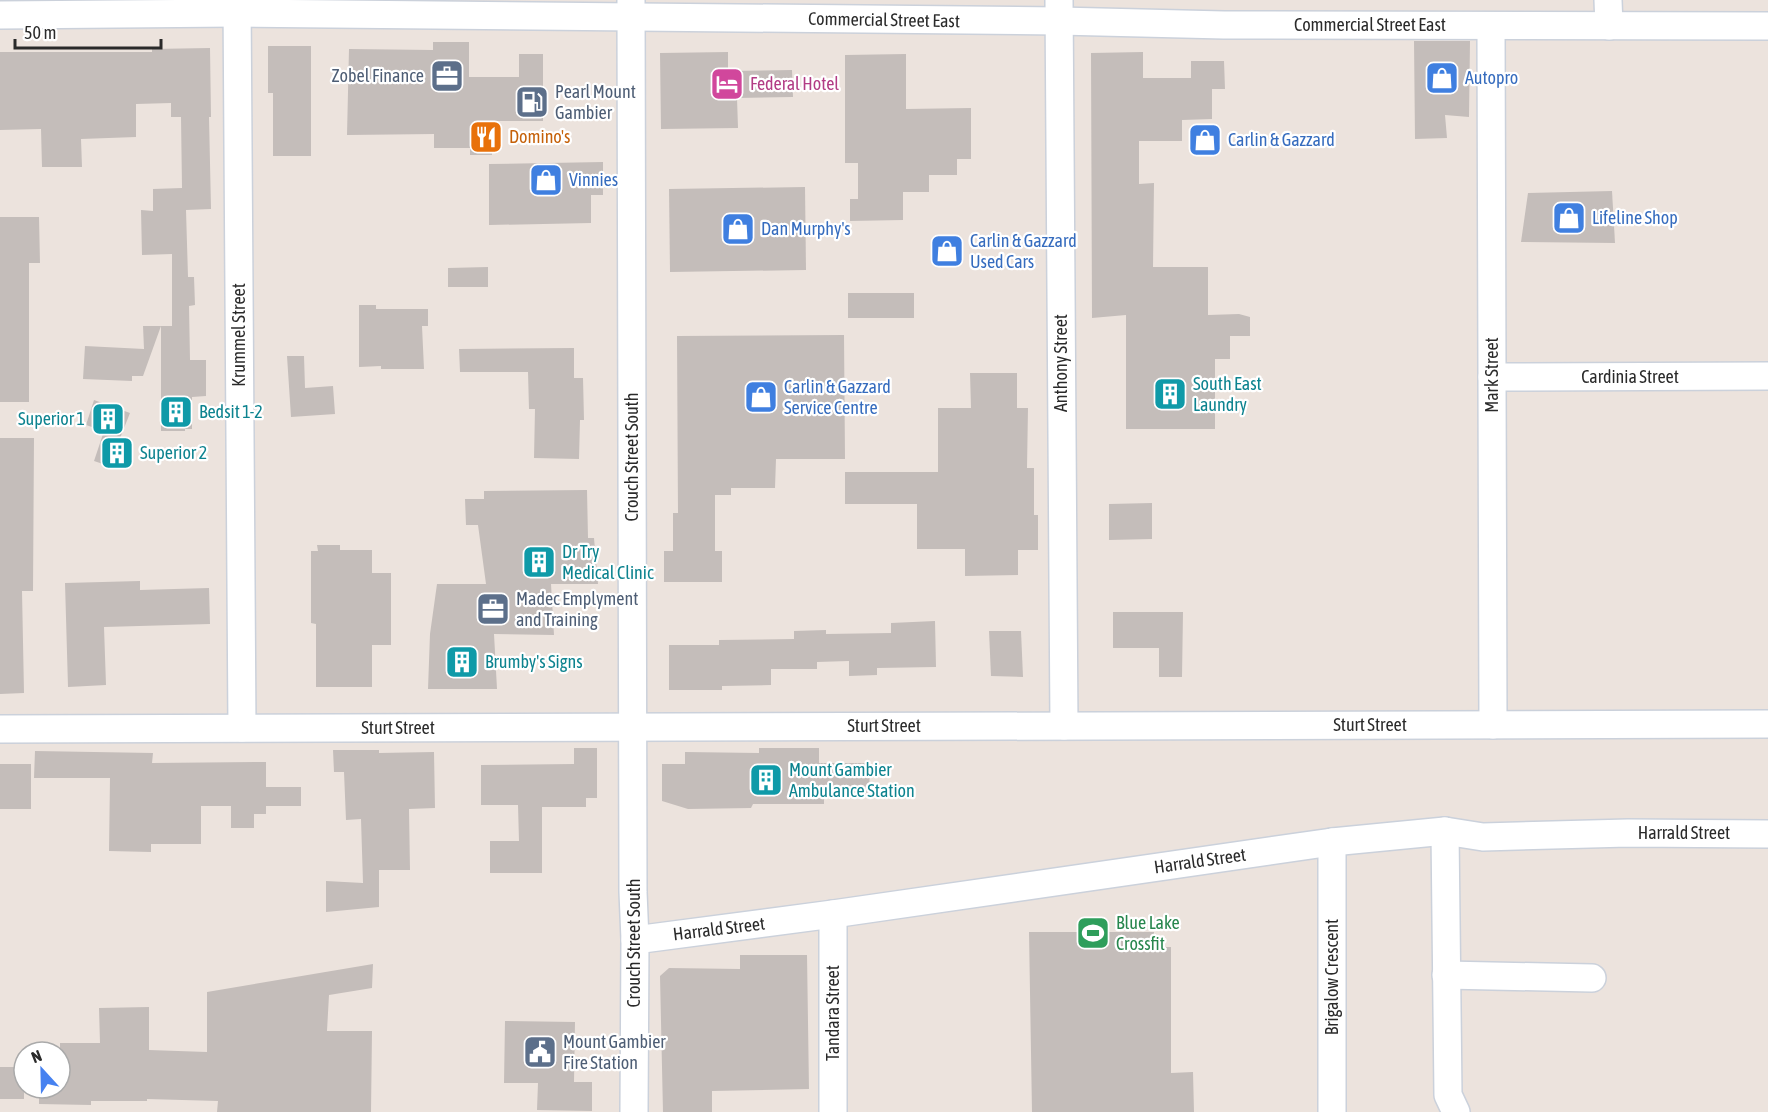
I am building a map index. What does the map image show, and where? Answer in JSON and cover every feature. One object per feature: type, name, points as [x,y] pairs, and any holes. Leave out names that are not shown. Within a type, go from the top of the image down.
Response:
[{"type":"street","name":"Commercial Street East","points":[[0,15],[237,7],[1059,11],[1224,25],[1491,26],[1609,13],[1768,26]]},
{"type":"street","name":"Krummel Street","points":[[237,7],[242,728]]},
{"type":"street","name":"Crouch Street South","points":[[631,9],[634,1112]]},
{"type":"street","name":"Anthony Street","points":[[1059,11],[1064,726]]},
{"type":"street","name":"Mark Street","points":[[1491,26],[1493,725]]},
{"type":"street","name":"Cardinia Street","points":[[1492,377],[1768,376]]},
{"type":"street","name":"Sturt Street","points":[[0,729],[1768,724]]},
{"type":"street","name":"Harrald Street","points":[[635,940],[833,914],[1332,842],[1445,831],[1483,837],[1628,833],[1768,834]]},
{"type":"street","points":[[1445,831],[1448,1095],[1456,1112]]},
{"type":"street","name":"Brigalow Crescent","points":[[1332,842],[1332,1112]]},
{"type":"street","name":"Tandara Street","points":[[833,914],[833,1112]]},
{"type":"street","points":[[1446,975],[1592,978]]},
{"type":"building","name":"Autopro","points":[[1414,41],[1470,41],[1469,117],[1445,115],[1447,138],[1415,139]]},
{"type":"building","points":[[433,42],[469,42],[469,77],[519,77],[519,54],[543,54],[543,121],[492,121],[492,155],[470,155],[470,148],[434,148],[434,134],[347,135],[349,49],[433,50]]},
{"type":"building","points":[[268,46],[311,46],[311,156],[273,156],[273,93],[268,93]]},
{"type":"building","points":[[210,48],[211,209],[186,210],[188,277],[194,277],[195,305],[189,306],[190,360],[206,360],[206,396],[192,397],[192,429],[161,431],[161,326],[172,326],[172,254],[142,255],[141,210],[153,211],[153,189],[182,188],[181,117],[171,117],[171,103],[136,104],[136,137],[81,139],[82,167],[42,167],[41,129],[0,130],[0,52],[152,52],[152,49]]},
{"type":"building","name":"Federal Hotel","points":[[728,52],[728,71],[792,70],[793,97],[737,98],[738,128],[661,129],[660,53]]},
{"type":"building","points":[[1143,52],[1143,78],[1191,78],[1191,61],[1224,61],[1225,89],[1212,89],[1212,119],[1182,120],[1182,141],[1139,141],[1139,184],[1154,183],[1153,267],[1208,267],[1208,315],[1239,314],[1250,317],[1250,336],[1230,336],[1230,359],[1215,359],[1215,429],[1126,429],[1126,315],[1092,318],[1091,53]]},
{"type":"building","points":[[906,54],[906,109],[971,108],[971,159],[957,159],[957,175],[929,175],[929,192],[903,192],[903,220],[850,221],[850,199],[858,199],[858,163],[845,163],[845,55]]},
{"type":"building","name":"Vinnies","points":[[603,162],[603,195],[591,195],[591,223],[489,225],[489,164]]},
{"type":"building","name":"Dan Murphy's","points":[[805,187],[806,270],[670,272],[669,189]]},
{"type":"building","name":"Lifeline Shop","points":[[1612,191],[1615,243],[1521,242],[1528,193]]},
{"type":"building","points":[[0,217],[39,217],[40,263],[29,263],[29,402],[0,402]]},
{"type":"building","points":[[488,267],[488,287],[448,287],[448,268]]},
{"type":"building","points":[[848,293],[914,293],[914,318],[848,318]]},
{"type":"building","points":[[359,305],[376,305],[376,309],[428,309],[428,326],[422,326],[424,369],[359,367]]},
{"type":"building","points":[[143,326],[161,326],[143,376],[132,376],[132,381],[83,379],[85,346],[144,349]]},
{"type":"building","name":"Carlin & Gazzard Service Centre","points":[[844,335],[845,459],[776,459],[775,488],[731,488],[731,495],[715,495],[715,551],[722,551],[722,582],[664,582],[664,551],[673,551],[673,513],[678,513],[677,336]]},
{"type":"building","points":[[574,348],[574,378],[583,378],[584,420],[580,420],[579,459],[534,458],[535,409],[529,409],[528,372],[460,372],[459,349]]},
{"type":"building","points":[[287,356],[304,356],[305,388],[333,386],[335,414],[291,417]]},
{"type":"building","points":[[970,373],[1017,373],[1017,408],[1028,408],[1027,468],[1034,468],[1034,515],[1038,515],[1038,550],[1018,550],[1018,575],[965,576],[965,549],[917,549],[917,504],[845,504],[845,472],[938,472],[938,408],[971,408]]},
{"type":"building","name":"Superior 1","points":[[94,400],[130,413],[109,466],[94,461],[104,431],[86,425]]},
{"type":"building","points":[[0,438],[34,438],[33,591],[22,591],[24,693],[0,694]]},
{"type":"building","points":[[587,490],[588,538],[594,538],[598,584],[551,584],[554,635],[494,634],[497,689],[428,689],[430,634],[437,584],[486,584],[478,525],[466,525],[465,499],[484,499],[484,491]]},
{"type":"building","points":[[1152,503],[1152,539],[1109,540],[1109,504]]},
{"type":"building","points":[[317,545],[340,545],[340,550],[372,550],[372,573],[391,573],[391,645],[372,645],[372,687],[316,687],[316,624],[311,623],[311,551],[318,551]]},
{"type":"building","points":[[140,581],[140,590],[209,588],[210,624],[104,627],[106,685],[68,687],[65,583]]},
{"type":"building","points":[[1113,612],[1183,612],[1182,677],[1159,677],[1159,648],[1113,648]]},
{"type":"building","points":[[935,621],[936,667],[877,668],[877,675],[849,676],[849,661],[817,662],[817,669],[771,669],[771,685],[722,686],[722,690],[669,690],[669,645],[719,645],[719,640],[794,639],[794,631],[826,630],[826,634],[891,633],[891,623]]},
{"type":"building","points":[[989,631],[1021,631],[1023,677],[991,676]]},
{"type":"building","points":[[574,748],[597,748],[597,798],[586,798],[586,807],[542,807],[542,873],[490,873],[490,841],[519,841],[518,805],[481,805],[481,765],[574,764]]},
{"type":"building","name":"Mount Gambier Ambulance Station","points":[[759,748],[819,748],[819,763],[870,763],[869,795],[824,795],[824,804],[753,804],[751,808],[688,809],[662,801],[662,764],[685,764],[685,752],[759,753]]},
{"type":"building","points":[[333,750],[379,750],[379,753],[434,752],[435,808],[409,809],[410,870],[379,870],[379,907],[326,912],[326,881],[363,883],[361,819],[346,820],[344,772],[334,772]]},
{"type":"building","points":[[35,751],[153,753],[152,763],[266,762],[266,787],[301,787],[301,806],[266,806],[266,814],[254,814],[254,828],[231,828],[231,806],[201,806],[201,844],[151,844],[151,852],[109,851],[110,778],[34,778]]},
{"type":"building","points":[[0,764],[31,764],[31,809],[0,809]]},
{"type":"building","points":[[1029,932],[1154,932],[1154,947],[1171,947],[1171,1073],[1193,1072],[1194,1112],[1032,1112]]},
{"type":"building","points":[[740,955],[807,955],[809,1089],[712,1091],[712,1112],[663,1112],[660,976],[669,968],[740,969]]},
{"type":"building","points":[[373,964],[372,988],[329,995],[327,1031],[372,1031],[371,1112],[217,1112],[218,1101],[147,1099],[147,1101],[91,1101],[91,1105],[39,1104],[39,1100],[72,1100],[72,1043],[100,1043],[99,1008],[149,1007],[149,1050],[207,1052],[207,992]]},
{"type":"building","name":"Mount Gambier Fire Station","points":[[505,1021],[575,1022],[574,1082],[592,1082],[592,1111],[537,1110],[538,1083],[504,1083]]},
{"type":"building","points":[[0,1067],[12,1067],[12,1099],[0,1099]]},
{"type":"place","name":"Zobel Finance","points":[[447,76]]},
{"type":"place","name":"Autopro","points":[[1442,78]]},
{"type":"place","name":"Federal Hotel","points":[[727,84]]},
{"type":"place","name":"Pearl Mount Gambier","points":[[532,102]]},
{"type":"place","name":"Domino's","points":[[486,137]]},
{"type":"place","name":"Carlin & Gazzard","points":[[1205,140]]},
{"type":"place","name":"Vinnies","points":[[546,180]]},
{"type":"place","name":"Lifeline Shop","points":[[1569,218]]},
{"type":"place","name":"Dan Murphy's","points":[[738,229]]},
{"type":"place","name":"Carlin & Gazzard Used Cars","points":[[947,251]]},
{"type":"place","name":"South East Laundry","points":[[1170,394]]},
{"type":"place","name":"Carlin & Gazzard Service Centre","points":[[761,397]]},
{"type":"place","name":"Bedsit 1-2","points":[[176,412]]},
{"type":"place","name":"Superior 1","points":[[108,419]]},
{"type":"place","name":"Superior 2","points":[[117,453]]},
{"type":"place","name":"Dr Try Medical Clinic","points":[[539,562]]},
{"type":"place","name":"Madec Emplyment and Training","points":[[493,609]]},
{"type":"place","name":"Brumby's Signs","points":[[462,662]]},
{"type":"place","name":"Mount Gambier Ambulance Station","points":[[766,780]]},
{"type":"place","name":"Blue Lake Crossfit","points":[[1093,933]]},
{"type":"place","name":"Mount Gambier Fire Station","points":[[540,1052]]}]
